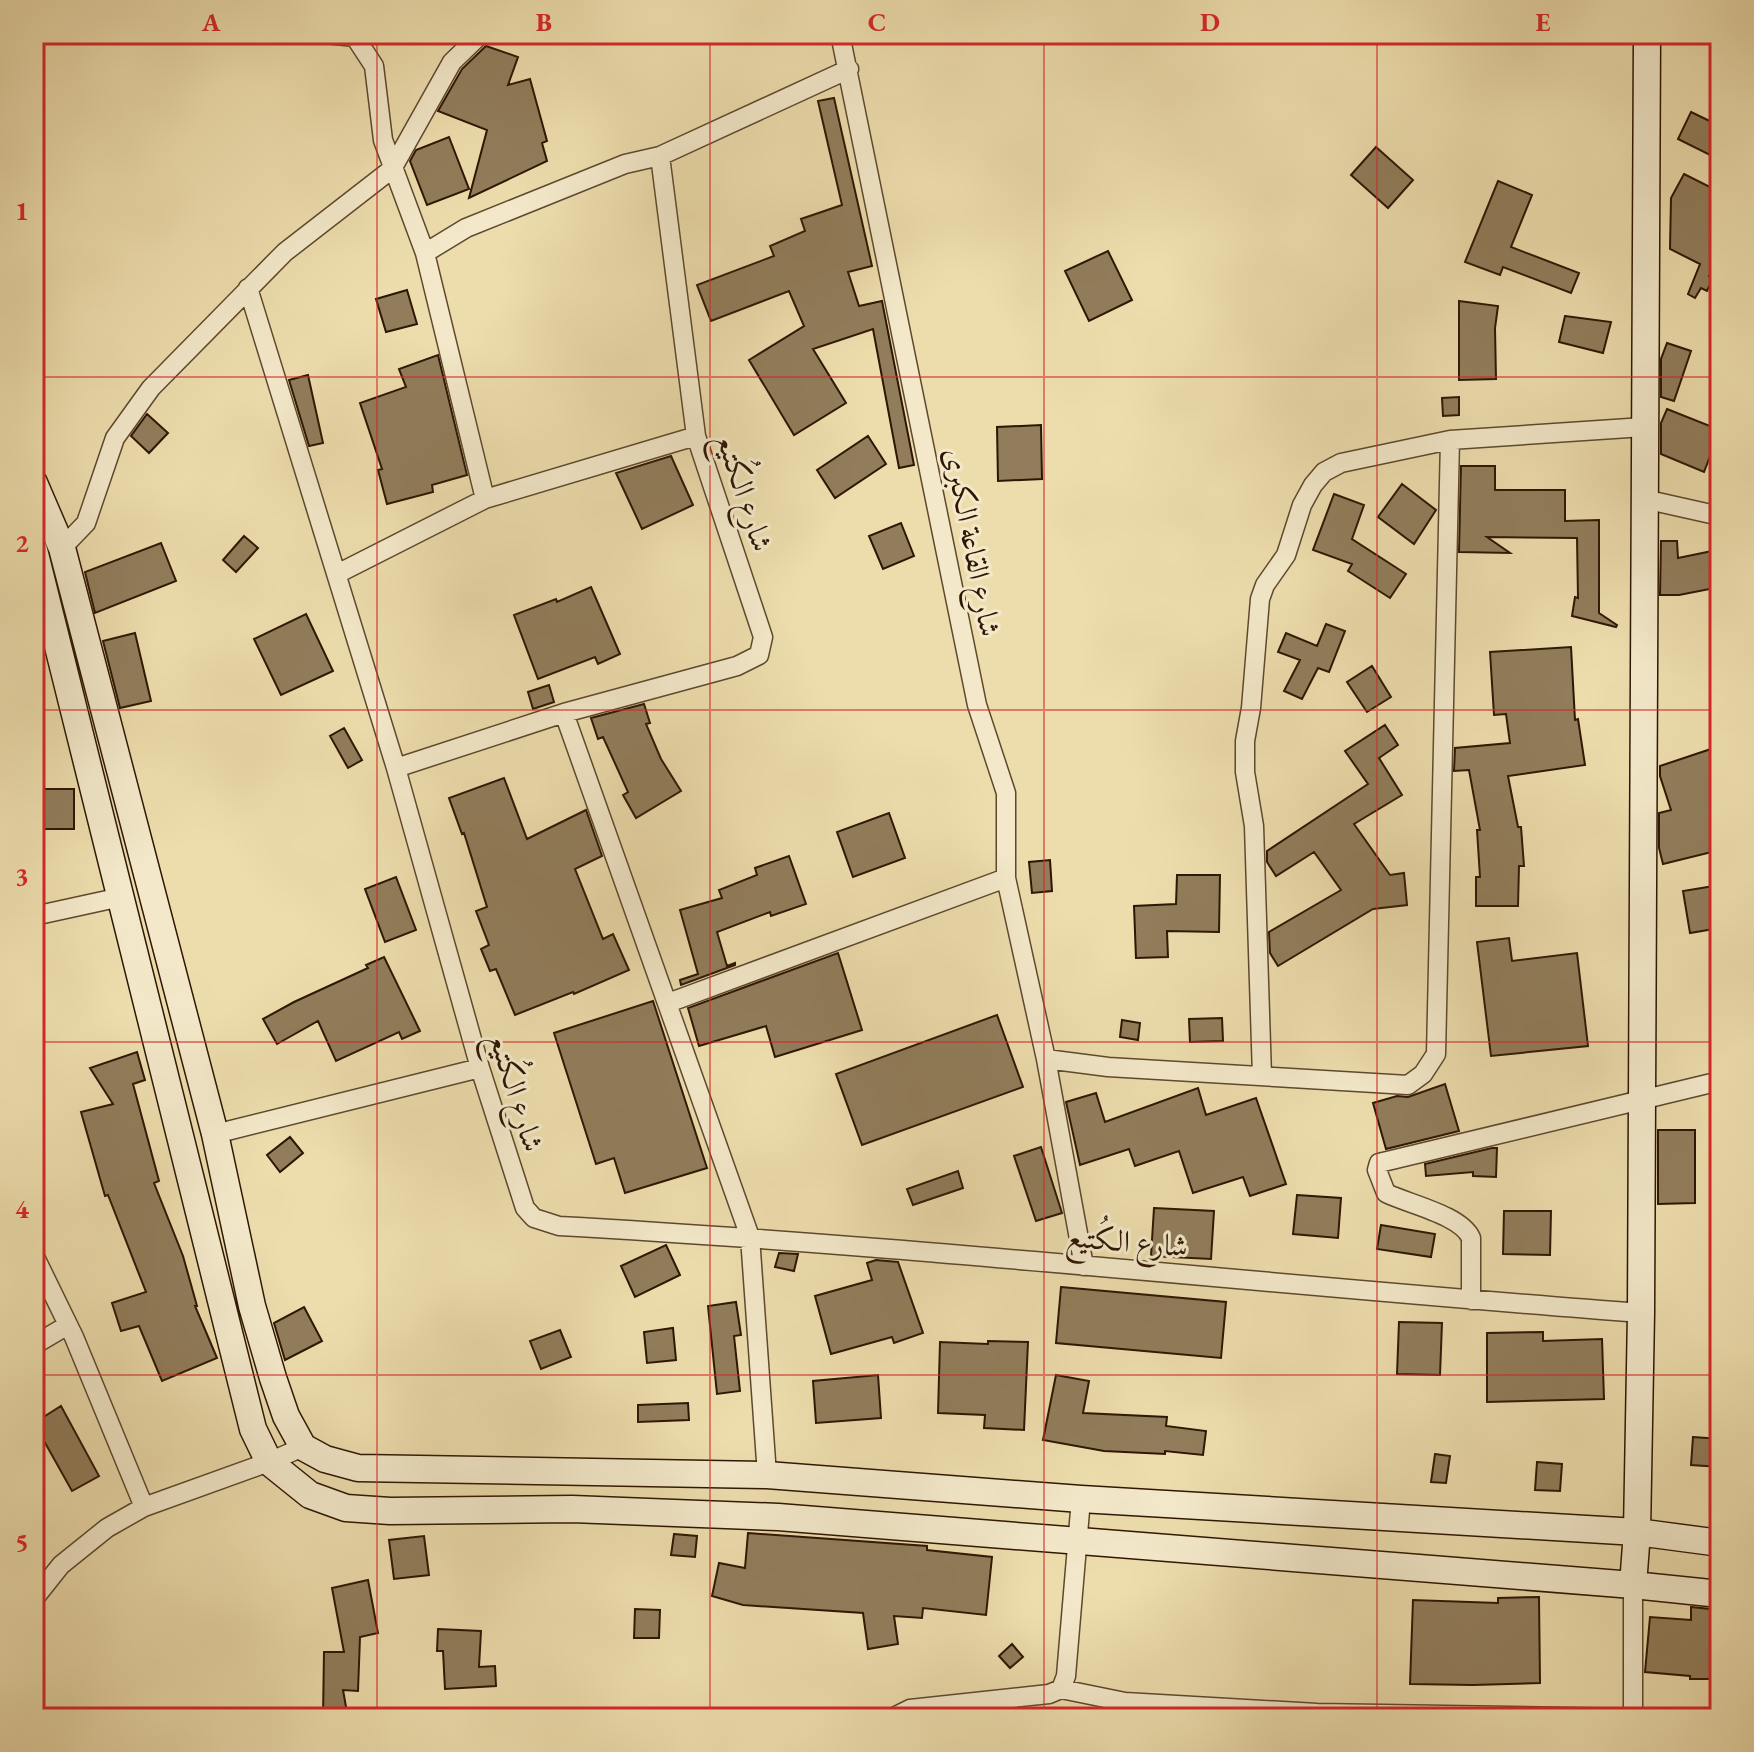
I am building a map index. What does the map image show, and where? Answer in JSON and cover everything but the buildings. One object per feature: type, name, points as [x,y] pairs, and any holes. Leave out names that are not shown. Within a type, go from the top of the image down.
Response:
[{"type":"main road","points":[[1633,1585],[1637,1532],[1641,1313],[1647,34]]},
{"type":"main road","points":[[34,483],[62,548],[215,1134],[252,1306],[286,1416],[303,1447],[325,1459],[358,1468],[767,1475],[1081,1499],[1637,1532],[1720,1543]]},
{"type":"main road","points":[[34,550],[253,1429],[269,1462],[310,1495],[346,1508],[390,1511],[572,1509],[778,1517],[1720,1594]]},
{"type":"street","points":[[326,34],[355,37],[374,66],[383,140],[425,253],[485,499]]},
{"type":"street","points":[[62,548],[86,523],[115,438],[151,388],[285,252],[392,169],[452,62],[481,34]]},
{"type":"street","name":"شارع القاعة الكبرى","points":[[840,34],[977,705],[1006,793],[1006,878],[1046,1059],[1084,1266]]},
{"type":"street","points":[[425,253],[466,228],[625,164],[660,156],[849,69]]},
{"type":"street","name":"شارع الكُتيع","points":[[660,156],[696,436],[763,637],[759,655],[737,666],[564,713],[396,768],[480,1068],[525,1208],[534,1218],[559,1226],[750,1237],[1641,1313]]},
{"type":"street","points":[[248,288],[396,768]]},
{"type":"street","points":[[1262,1076],[1254,826],[1245,772],[1245,741],[1251,708],[1260,599],[1265,585],[1286,555],[1302,505],[1324,472],[1341,463],[1450,440],[1644,427]]},
{"type":"street","points":[[337,574],[485,499],[696,436]]},
{"type":"street","points":[[1046,1059],[1108,1067],[1408,1085],[1423,1074],[1436,1054],[1450,440]]},
{"type":"street","points":[[1644,499],[1720,516]]},
{"type":"street","points":[[564,713],[750,1237],[767,1475]]},
{"type":"street","points":[[668,1003],[1006,878]]},
{"type":"street","points":[[34,916],[121,897]]},
{"type":"street","points":[[215,1134],[480,1068]]},
{"type":"street","points":[[1471,1300],[1471,1238],[1467,1230],[1386,1193],[1377,1170],[1379,1163],[1720,1081]]},
{"type":"street","points":[[34,1255],[68,1325],[144,1507]]},
{"type":"street","points":[[34,1345],[68,1325]]},
{"type":"street","points":[[34,1599],[61,1565],[107,1528],[144,1507],[303,1447]]},
{"type":"street","points":[[1061,1689],[1066,1676],[1081,1499]]},
{"type":"street","points":[[892,1718],[910,1709],[1049,1694],[1061,1689],[1125,1702],[1317,1713],[1633,1718],[1633,1585]]}]
